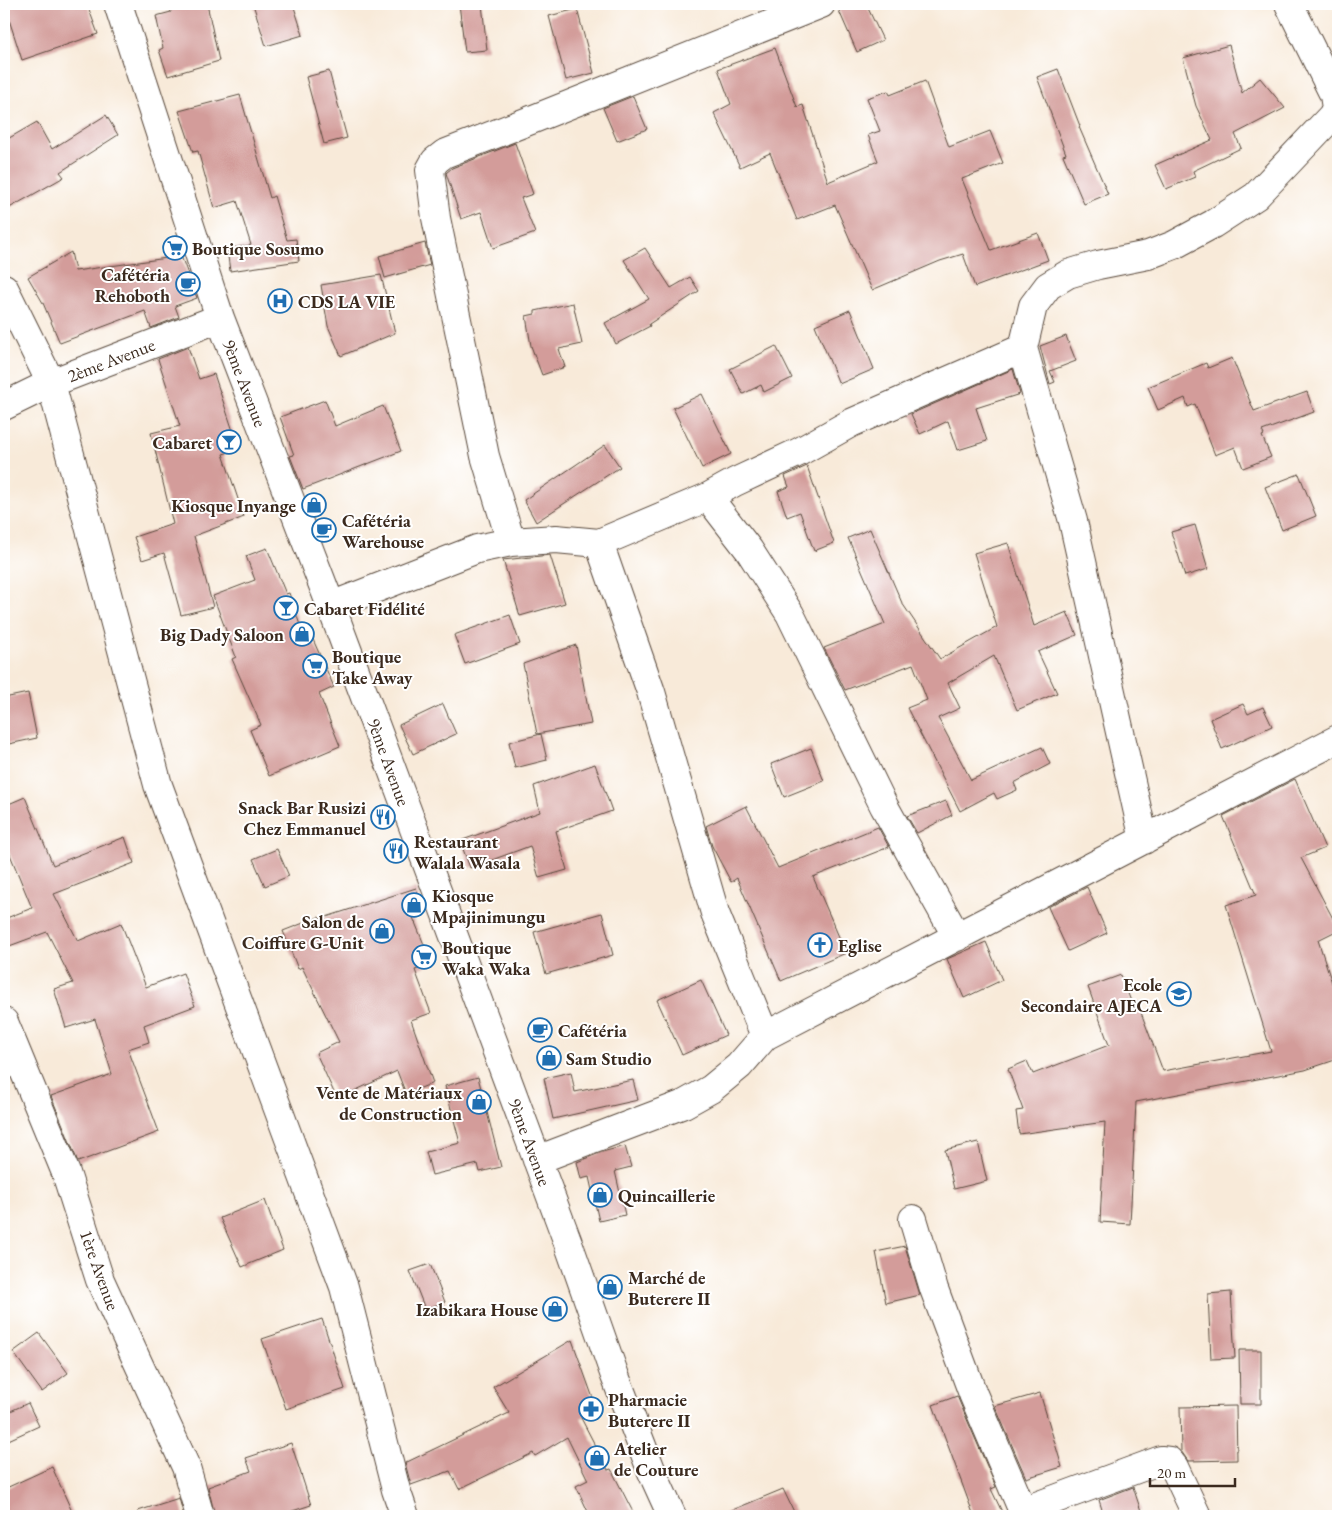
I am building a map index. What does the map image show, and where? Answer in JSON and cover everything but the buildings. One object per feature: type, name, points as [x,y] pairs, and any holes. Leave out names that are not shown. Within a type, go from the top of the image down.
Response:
[{"type":"street","name":"9ème Avenue","points":[[118,4],[220,318],[331,606],[652,1472],[672,1516]]},
{"type":"street","points":[[511,542],[485,456],[436,218],[430,170],[435,161],[444,154],[821,4]]},
{"type":"street","points":[[1144,840],[1073,521],[1023,348],[1033,306],[1048,286],[1068,274],[1098,265],[1148,255],[1213,224],[1256,196],[1332,116],[1336,108],[1334,95],[1289,4]]},
{"type":"street","points":[[4,288],[51,383],[158,785],[344,1287],[396,1490],[405,1516]]},
{"type":"street","name":"2ème Avenue","points":[[4,406],[51,383],[220,318]]},
{"type":"street","points":[[331,606],[477,550],[511,542],[556,540],[599,543],[708,498],[735,482],[800,452],[851,423],[1023,348]]},
{"type":"street","points":[[708,498],[749,550],[790,614],[884,806],[957,938]]},
{"type":"street","points":[[599,543],[651,692],[715,912],[765,1036]]},
{"type":"street","points":[[537,1160],[684,1104],[711,1089],[739,1066],[765,1036],[957,938],[1338,738]]},
{"type":"street","name":"1ère Avenue","points":[[4,1022],[66,1173],[100,1280],[186,1467],[200,1516]]},
{"type":"street","points":[[913,1219],[934,1289],[973,1394],[1024,1514],[1161,1460],[1169,1461],[1174,1468],[1197,1516]]},
{"type":"place","name":"Boutique Sosumo","points":[[175,248]]},
{"type":"place","name":"Cafétéria Rehoboth","points":[[188,284]]},
{"type":"place","name":"CDS LA VIE","points":[[280,301]]},
{"type":"place","name":"Cabaret","points":[[229,442]]},
{"type":"place","name":"Kiosque Inyange","points":[[314,505]]},
{"type":"place","name":"Cafétéria Warehouse","points":[[324,530]]},
{"type":"place","name":"Cabaret Fidélité","points":[[286,608]]},
{"type":"place","name":"Big Dady Saloon","points":[[302,634]]},
{"type":"place","name":"Boutique Take Away","points":[[315,666]]},
{"type":"place","name":"Snack Bar Rusizi Chez Emmanuel","points":[[383,817]]},
{"type":"place","name":"Restaurant Walala Wasala","points":[[396,851]]},
{"type":"place","name":"Kiosque Mpajinimungu","points":[[414,905]]},
{"type":"place","name":"Salon de Coiffure G-Unit","points":[[382,931]]},
{"type":"place","name":"Eglise","points":[[820,945]]},
{"type":"place","name":"Boutique Waka Waka","points":[[424,957]]},
{"type":"place","name":"Ecole Secondaire AJECA","points":[[1179,994]]},
{"type":"place","name":"Cafétéria","points":[[540,1030]]},
{"type":"place","name":"Sam Studio","points":[[549,1058]]},
{"type":"place","name":"Vente de Matériaux de Construction","points":[[479,1102]]},
{"type":"place","name":"Quincaillerie","points":[[600,1195]]},
{"type":"place","name":"Marché de Buterere II","points":[[610,1287]]},
{"type":"place","name":"Izabikara House","points":[[555,1309]]},
{"type":"place","name":"Pharmacie Buterere II","points":[[591,1409]]},
{"type":"place","name":"Atelier de Couture","points":[[597,1458]]}]
